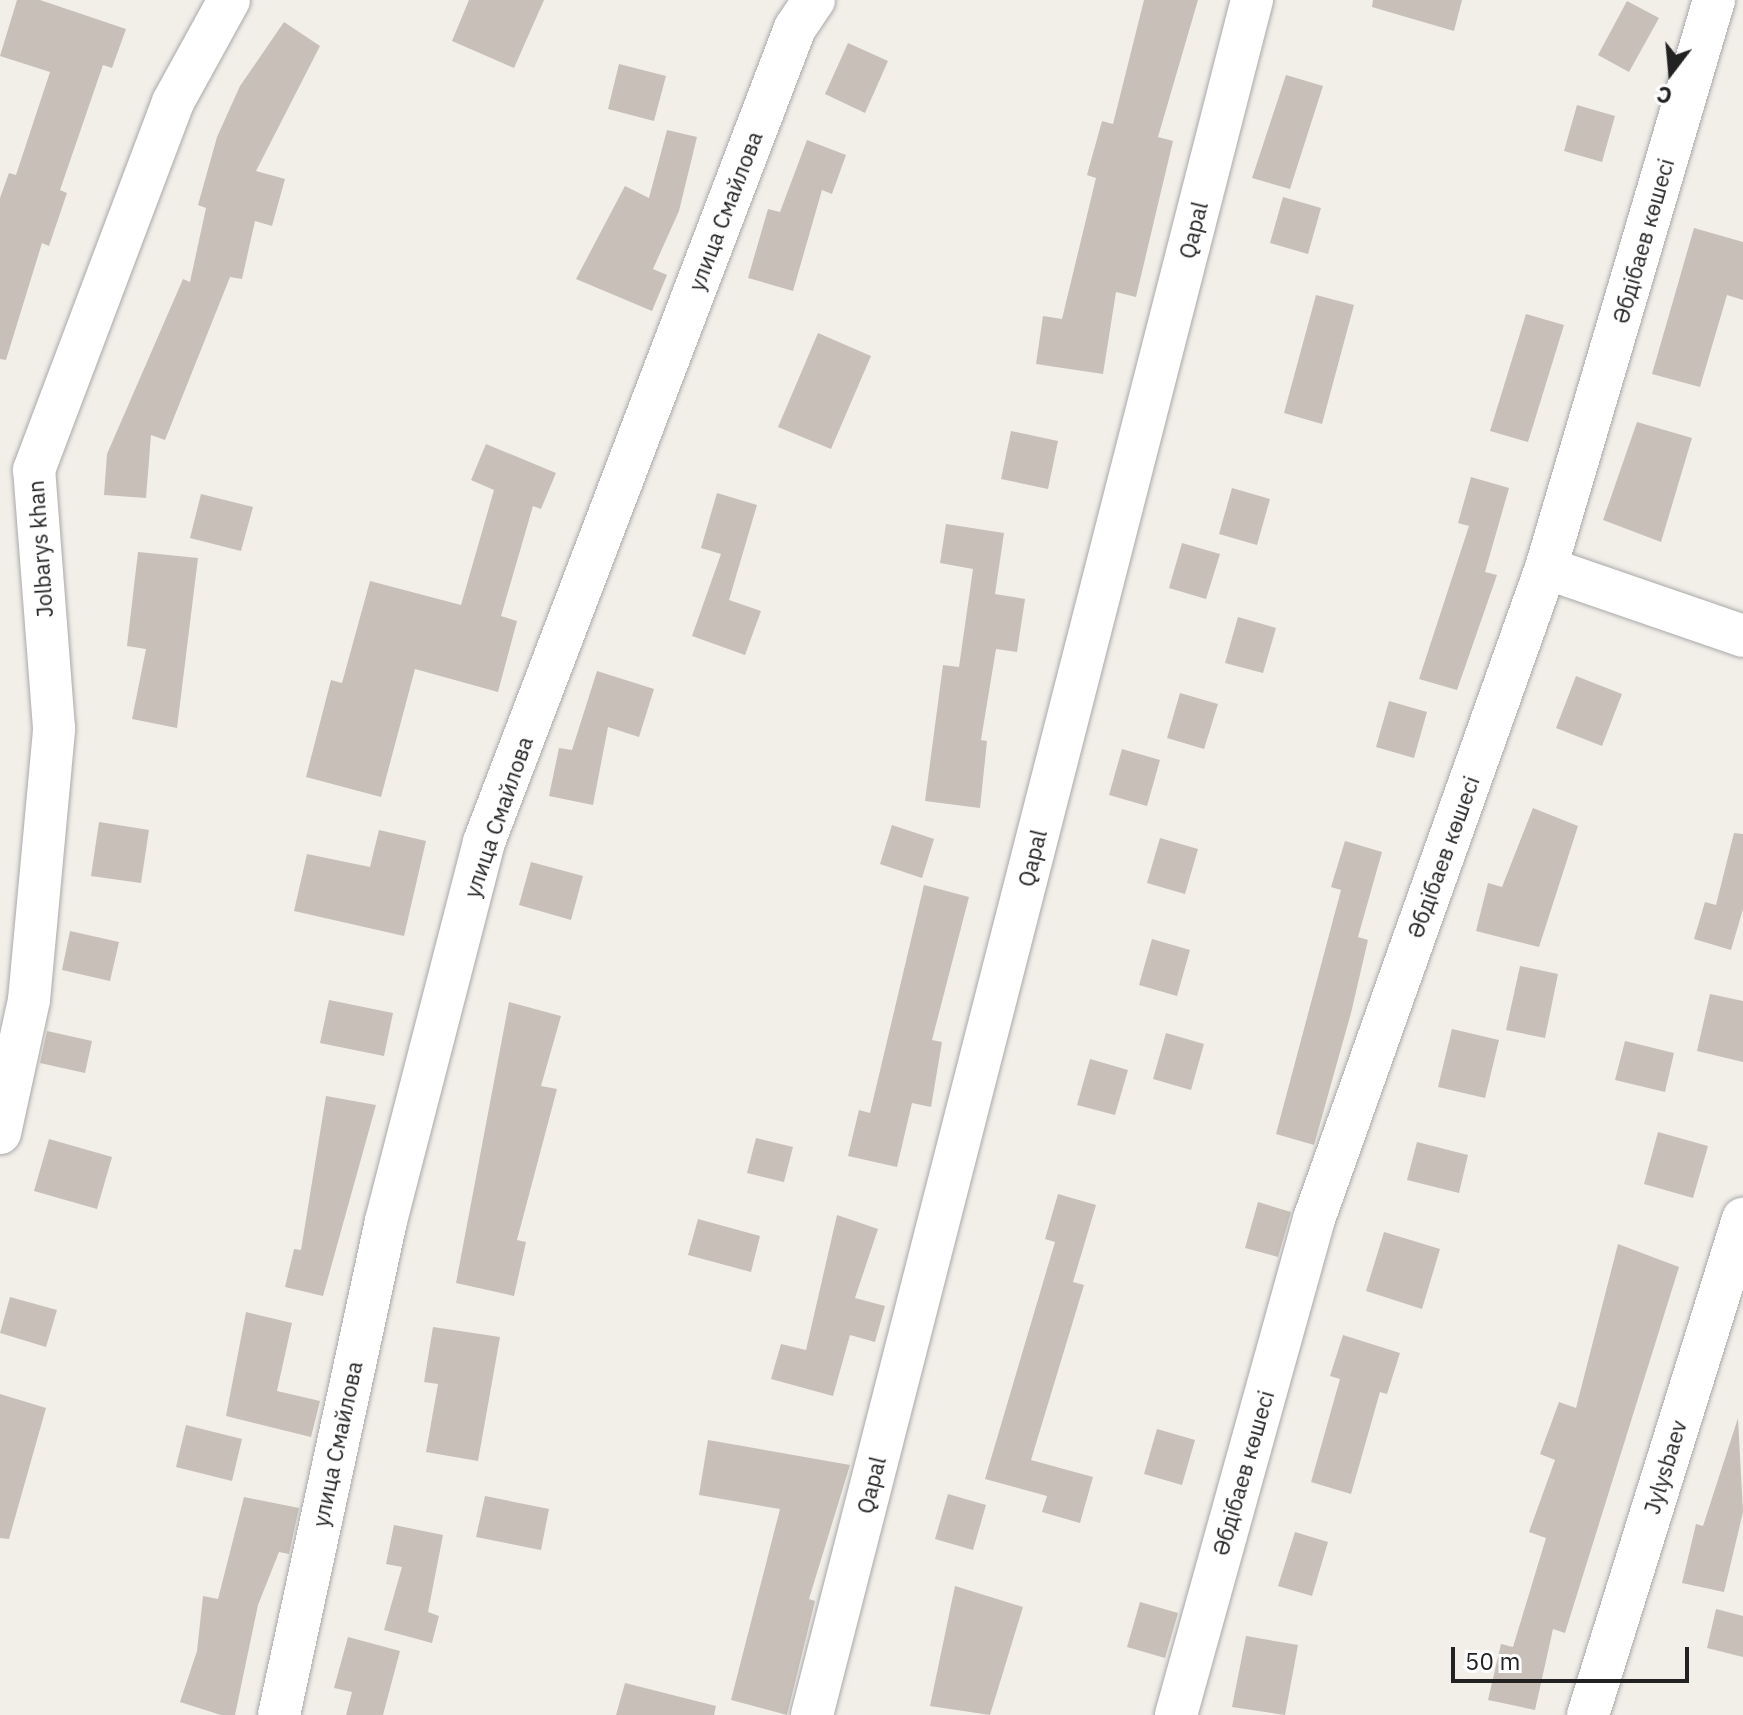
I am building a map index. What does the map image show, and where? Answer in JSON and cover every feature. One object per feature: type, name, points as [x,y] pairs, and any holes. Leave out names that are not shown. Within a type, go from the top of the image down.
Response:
[{"type":"street","name":"Jolbarys khan","points":[[0,1133],[29,1000],[54,728],[34,470],[173,102],[229,0]]},
{"type":"street","name":"улица Смайлова","points":[[279,1715],[386,1221],[484,842],[790,42],[814,0]]},
{"type":"street","name":"Qapal","points":[[812,1715],[1252,0]]},
{"type":"street","name":"Әбдібаев көшесі","points":[[1176,1715],[1314,1219],[1546,568],[1714,0]]},
{"type":"street","points":[[1546,568],[1743,636]]},
{"type":"street","name":"Jylysbaev","points":[[1588,1715],[1743,1219]]},
{"type":"building","points":[[17,0],[40,0],[126,29],[112,68],[103,65],[60,190],[67,193],[49,246],[42,243],[6,360],[0,359],[0,198],[9,173],[16,175],[50,72],[0,56]]},
{"type":"building","points":[[469,0],[544,0],[514,68],[452,41]]},
{"type":"building","points":[[1144,0],[1198,0],[1158,137],[1173,141],[1136,297],[1116,292],[1103,374],[1036,364],[1043,316],[1062,319],[1096,178],[1087,175],[1102,121],[1113,124]]},
{"type":"building","points":[[1373,0],[1462,0],[1454,31],[1372,7]]},
{"type":"building","points":[[1627,1],[1659,18],[1629,72],[1598,55]]},
{"type":"building","points":[[284,22],[320,46],[256,171],[285,179],[272,226],[255,221],[242,279],[230,277],[165,440],[151,435],[146,498],[104,495],[107,454],[183,279],[190,282],[206,208],[198,205],[217,137],[240,86]]},
{"type":"building","points":[[848,43],[888,61],[865,113],[825,94]]},
{"type":"building","points":[[619,64],[666,76],[654,121],[608,109]]},
{"type":"building","points":[[1286,75],[1323,86],[1290,189],[1252,178]]},
{"type":"building","points":[[1577,105],[1615,116],[1602,162],[1564,151]]},
{"type":"building","points":[[667,130],[697,137],[679,211],[653,269],[667,275],[652,311],[576,279],[625,186],[649,198]]},
{"type":"building","points":[[807,140],[846,155],[832,194],[822,190],[793,291],[748,278],[768,209],[780,212]]},
{"type":"building","points":[[1283,197],[1321,208],[1308,254],[1270,243]]},
{"type":"building","points":[[1694,228],[1743,242],[1743,300],[1727,295],[1700,387],[1652,374]]},
{"type":"building","points":[[1316,295],[1354,305],[1322,424],[1284,413]]},
{"type":"building","points":[[1526,314],[1564,325],[1528,442],[1490,431]]},
{"type":"building","points":[[818,333],[871,356],[831,449],[778,427]]},
{"type":"building","points":[[1637,422],[1692,438],[1661,542],[1603,520]]},
{"type":"building","points":[[1011,431],[1058,441],[1048,489],[1001,479]]},
{"type":"building","points":[[486,444],[556,473],[541,509],[533,506],[501,616],[517,621],[498,692],[415,669],[381,797],[306,777],[331,680],[342,683],[370,581],[461,605],[494,490],[471,480]]},
{"type":"building","points":[[1471,477],[1509,488],[1485,572],[1497,575],[1457,690],[1419,679],[1469,526],[1458,523]]},
{"type":"building","points":[[1232,488],[1270,499],[1257,545],[1219,534]]},
{"type":"building","points":[[717,493],[757,505],[729,600],[761,611],[745,655],[692,636],[721,554],[701,548]]},
{"type":"building","points":[[201,494],[253,507],[241,551],[190,538]]},
{"type":"building","points":[[946,524],[1004,533],[995,594],[1025,599],[1017,652],[996,649],[981,740],[987,741],[980,808],[925,801],[943,665],[959,667],[973,569],[940,563]]},
{"type":"building","points":[[1182,543],[1220,554],[1206,599],[1169,588]]},
{"type":"building","points":[[138,552],[198,558],[177,728],[132,719],[146,649],[127,646]]},
{"type":"building","points":[[1238,617],[1276,628],[1263,673],[1225,663]]},
{"type":"building","points":[[597,671],[654,689],[639,737],[608,727],[593,805],[549,796],[559,748],[572,750]]},
{"type":"building","points":[[1576,676],[1622,694],[1602,746],[1556,728]]},
{"type":"building","points":[[1180,693],[1218,704],[1204,749],[1167,738]]},
{"type":"building","points":[[1389,701],[1427,712],[1414,758],[1376,747]]},
{"type":"building","points":[[1122,749],[1160,760],[1147,806],[1109,795]]},
{"type":"building","points":[[1533,808],[1578,826],[1539,947],[1476,931],[1488,883],[1502,887]]},
{"type":"building","points":[[99,822],[149,830],[141,883],[91,876]]},
{"type":"building","points":[[892,825],[934,839],[922,878],[880,864]]},
{"type":"building","points":[[379,830],[426,841],[404,936],[294,911],[307,854],[370,867]]},
{"type":"building","points":[[1734,833],[1743,834],[1743,909],[1731,950],[1694,939],[1705,902],[1716,905]]},
{"type":"building","points":[[1160,838],[1198,849],[1185,894],[1147,883]]},
{"type":"building","points":[[1345,841],[1382,852],[1358,937],[1368,940],[1314,1145],[1276,1134],[1341,890],[1331,887]]},
{"type":"building","points":[[531,862],[583,876],[571,920],[519,905]]},
{"type":"building","points":[[924,885],[969,897],[932,1040],[942,1042],[931,1107],[912,1103],[897,1167],[848,1156],[859,1110],[870,1113]]},
{"type":"building","points":[[70,931],[119,942],[110,981],[62,970]]},
{"type":"building","points":[[1152,939],[1190,950],[1177,996],[1139,985]]},
{"type":"building","points":[[1520,966],[1558,974],[1545,1038],[1506,1030]]},
{"type":"building","points":[[1710,994],[1743,1001],[1743,1062],[1697,1051]]},
{"type":"building","points":[[329,1000],[393,1013],[384,1056],[320,1043]]},
{"type":"building","points":[[509,1002],[561,1016],[541,1086],[557,1089],[517,1240],[526,1242],[514,1296],[456,1283]]},
{"type":"building","points":[[1452,1029],[1499,1040],[1485,1098],[1438,1087]]},
{"type":"building","points":[[47,1031],[92,1041],[85,1073],[40,1063]]},
{"type":"building","points":[[1166,1033],[1204,1044],[1191,1090],[1153,1079]]},
{"type":"building","points":[[1625,1041],[1674,1053],[1665,1092],[1615,1080]]},
{"type":"building","points":[[1090,1059],[1128,1070],[1115,1115],[1077,1105]]},
{"type":"building","points":[[326,1096],[376,1105],[323,1296],[285,1287],[294,1249],[301,1250]]},
{"type":"building","points":[[1658,1132],[1708,1146],[1693,1198],[1644,1184]]},
{"type":"building","points":[[756,1138],[793,1147],[784,1182],[747,1173]]},
{"type":"building","points":[[49,1139],[112,1157],[97,1209],[34,1191]]},
{"type":"building","points":[[1417,1142],[1468,1155],[1459,1193],[1407,1180]]},
{"type":"building","points":[[1058,1194],[1096,1205],[1073,1282],[1084,1285],[1031,1460],[1093,1477],[1080,1523],[1042,1512],[1047,1496],[985,1479],[1055,1242],[1045,1239]]},
{"type":"building","points":[[1258,1202],[1291,1212],[1278,1257],[1245,1248]]},
{"type":"building","points":[[837,1215],[878,1229],[855,1298],[885,1306],[875,1342],[850,1335],[833,1396],[771,1379],[781,1344],[806,1350]]},
{"type":"building","points":[[698,1219],[760,1236],[751,1272],[688,1255]]},
{"type":"building","points":[[1384,1232],[1440,1249],[1422,1309],[1366,1291]]},
{"type":"building","points":[[1618,1244],[1679,1267],[1565,1633],[1553,1629],[1535,1710],[1488,1700],[1501,1644],[1513,1647],[1546,1538],[1529,1532],[1555,1460],[1540,1454],[1559,1402],[1576,1408]]},
{"type":"building","points":[[10,1297],[57,1310],[46,1347],[0,1333]]},
{"type":"building","points":[[246,1312],[292,1323],[277,1391],[320,1401],[311,1437],[226,1416]]},
{"type":"building","points":[[433,1327],[500,1337],[478,1461],[426,1452],[438,1384],[424,1382]]},
{"type":"building","points":[[1343,1335],[1400,1353],[1387,1394],[1380,1392],[1351,1494],[1311,1482],[1340,1379],[1330,1376]]},
{"type":"building","points":[[0,1394],[46,1408],[9,1539],[0,1538]]},
{"type":"building","points":[[1738,1418],[1743,1512],[1724,1592],[1682,1583],[1696,1524],[1703,1526]]},
{"type":"building","points":[[186,1425],[242,1439],[232,1481],[176,1467]]},
{"type":"building","points":[[1157,1429],[1195,1440],[1182,1485],[1144,1474]]},
{"type":"building","points":[[708,1440],[850,1465],[809,1599],[815,1601],[787,1715],[731,1700],[780,1509],[699,1495]]},
{"type":"building","points":[[948,1494],[986,1505],[973,1550],[935,1539]]},
{"type":"building","points":[[485,1496],[549,1509],[541,1550],[476,1537]]},
{"type":"building","points":[[244,1497],[299,1508],[289,1554],[279,1552],[258,1605],[235,1715],[221,1715],[180,1702],[197,1651],[203,1596],[218,1599]]},
{"type":"building","points":[[394,1525],[443,1535],[428,1612],[439,1616],[432,1643],[384,1630],[402,1567],[386,1564]]},
{"type":"building","points":[[1295,1532],[1328,1542],[1312,1596],[1278,1586]]},
{"type":"building","points":[[955,1586],[1023,1607],[990,1715],[930,1706]]},
{"type":"building","points":[[1140,1602],[1178,1613],[1165,1658],[1127,1647]]},
{"type":"building","points":[[1716,1609],[1743,1616],[1743,1657],[1707,1648]]},
{"type":"building","points":[[1246,1636],[1298,1645],[1285,1715],[1232,1707]]},
{"type":"building","points":[[348,1637],[400,1651],[383,1715],[346,1715],[352,1692],[334,1688]]},
{"type":"building","points":[[625,1683],[716,1706],[714,1715],[616,1715]]}]
